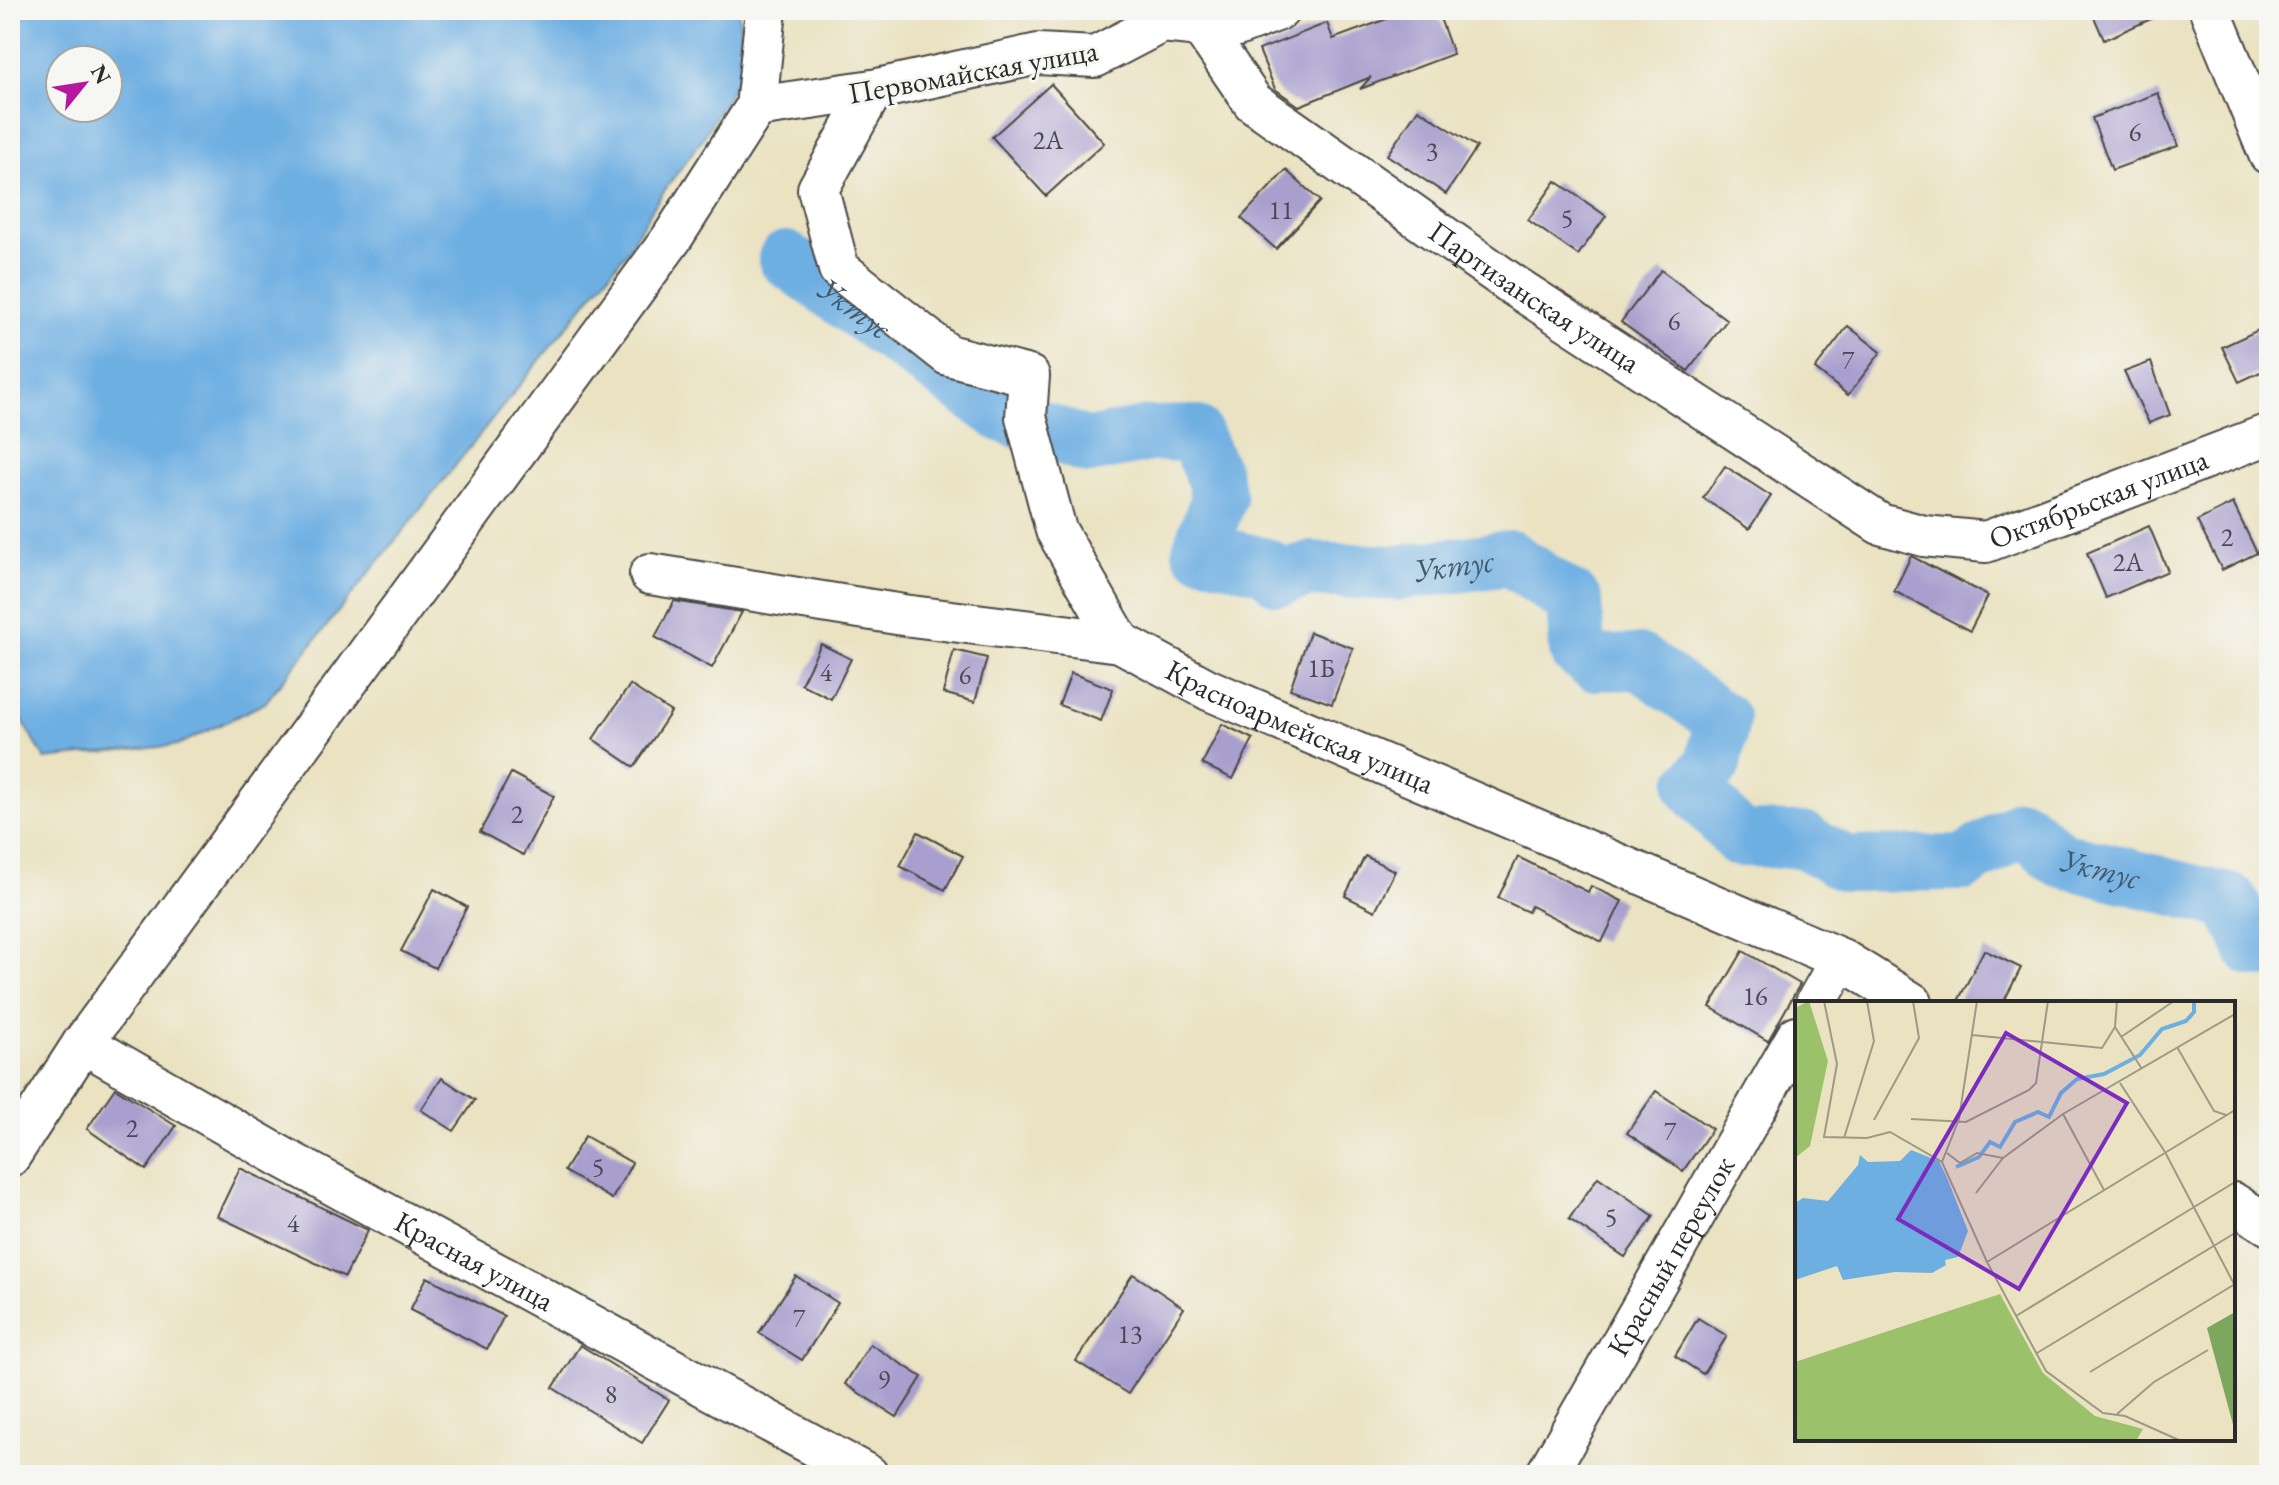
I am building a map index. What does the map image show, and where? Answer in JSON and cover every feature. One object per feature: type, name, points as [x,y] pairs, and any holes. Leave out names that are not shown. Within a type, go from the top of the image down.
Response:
[{"type":"street","points":[[10,1156],[83,1043],[672,238],[756,107],[766,10]]},
{"type":"street","name":"Первомайская улица","points":[[756,107],[873,90],[1038,54],[1095,57],[1162,22],[1191,18],[1237,26],[1279,10]]},
{"type":"street","points":[[2210,10],[2269,154]]},
{"type":"street","name":"Партизанская улица","points":[[1191,18],[1253,102],[1500,276],[1880,524],[1924,536]]},
{"type":"street","points":[[873,90],[818,189],[839,269],[948,355],[1029,376],[1026,417],[1056,530],[1120,642]]},
{"type":"street","name":"Октябрьская улица","points":[[1924,536],[1986,542],[2269,434]]},
{"type":"street","name":"Красноармейская улица","points":[[650,574],[903,615],[1120,642],[1209,690],[1841,959],[1909,1001]]},
{"type":"street","points":[[1817,1001],[1841,959]]},
{"type":"street","name":"Красный переулок","points":[[1546,1475],[1795,1039]]},
{"type":"street","name":"Красная улица","points":[[83,1043],[280,1156],[868,1475]]},
{"type":"street","points":[[2235,1204],[2269,1225]]},
{"type":"water","points":[[10,10],[738,10],[745,65],[703,138],[661,195],[625,254],[265,703],[178,745],[45,759],[10,700]]},
{"type":"building","points":[[1411,10],[1437,10],[1453,54],[1360,89],[1371,77],[1299,106],[1275,89],[1259,50],[1327,23],[1333,39]]},
{"type":"building","points":[[2091,10],[2171,10],[2104,40]]},
{"type":"building","points":[[1051,84],[1104,143],[1046,196],[992,137]]},
{"type":"building","points":[[2158,93],[2178,146],[2112,170],[2092,118]]},
{"type":"building","points":[[1418,109],[1477,147],[1446,194],[1387,155]]},
{"type":"building","points":[[1286,170],[1320,201],[1276,249],[1241,218]]},
{"type":"building","points":[[1556,181],[1606,216],[1578,255],[1528,220]]},
{"type":"building","points":[[1661,270],[1727,320],[1688,371],[1621,322]]},
{"type":"building","points":[[2269,325],[2269,368],[2239,382],[2222,347]]},
{"type":"building","points":[[1848,326],[1881,352],[1848,395],[1815,369]]},
{"type":"building","points":[[2151,362],[2170,415],[2149,423],[2124,372]]},
{"type":"building","points":[[1725,466],[1771,496],[1749,529],[1703,498]]},
{"type":"building","points":[[2233,503],[2257,553],[2222,570],[2197,521]]},
{"type":"building","points":[[2149,526],[2168,571],[2106,598],[2087,553]]},
{"type":"building","points":[[1911,556],[1988,596],[1970,631],[1894,591]]},
{"type":"building","points":[[674,601],[742,612],[712,668],[655,637]]},
{"type":"building","points":[[1310,632],[1353,648],[1332,704],[1290,689]]},
{"type":"building","points":[[821,644],[851,659],[831,699],[801,684]]},
{"type":"building","points":[[954,650],[987,658],[975,702],[943,693]]},
{"type":"building","points":[[1071,673],[1113,689],[1101,721],[1059,705]]},
{"type":"building","points":[[630,685],[671,712],[634,767],[593,739]]},
{"type":"building","points":[[1222,724],[1253,739],[1233,779],[1202,764]]},
{"type":"building","points":[[511,773],[554,796],[523,855],[480,832]]},
{"type":"building","points":[[918,832],[963,856],[945,890],[900,866]]},
{"type":"building","points":[[1365,856],[1395,871],[1375,911],[1345,896]]},
{"type":"building","points":[[1518,857],[1588,892],[1591,886],[1622,901],[1602,942],[1531,906],[1528,912],[1498,898]]},
{"type":"building","points":[[434,889],[467,907],[435,968],[401,951]]},
{"type":"building","points":[[1984,950],[2021,968],[2004,1001],[1958,1001]]},
{"type":"building","points":[[1743,951],[1800,984],[1768,1041],[1710,1007]]},
{"type":"building","points":[[442,1078],[475,1100],[454,1131],[421,1110]]},
{"type":"building","points":[[115,1088],[176,1126],[146,1170],[87,1129]]},
{"type":"building","points":[[1656,1091],[1712,1129],[1683,1171],[1627,1133]]},
{"type":"building","points":[[585,1136],[632,1163],[612,1199],[564,1171]]},
{"type":"building","points":[[240,1168],[368,1230],[345,1277],[217,1216]]},
{"type":"building","points":[[1598,1177],[1654,1216],[1625,1257],[1569,1219]]},
{"type":"building","points":[[1133,1274],[1184,1308],[1128,1394],[1076,1361]]},
{"type":"building","points":[[796,1276],[838,1303],[802,1360],[759,1333]]},
{"type":"building","points":[[427,1277],[504,1316],[487,1349],[410,1310]]},
{"type":"building","points":[[1698,1318],[1727,1336],[1703,1374],[1675,1356]]},
{"type":"building","points":[[870,1344],[922,1377],[897,1417],[845,1384]]},
{"type":"building","points":[[580,1345],[669,1400],[642,1443],[553,1388]]},
{"type":"waterway","name":"Уктус","points":[[786,259],[1002,414],[1088,446],[1149,434],[1194,433],[1213,475],[1219,498],[1200,550],[1266,566],[1279,578],[1310,569],[1397,573],[1510,558],[1574,601],[1577,650],[1593,663],[1640,662],[1722,720],[1713,764],[1693,787],[1740,839],[1803,840],[1845,864],[1963,863],[2022,827],[2060,859],[2231,902],[2253,949],[2269,950]]}]
